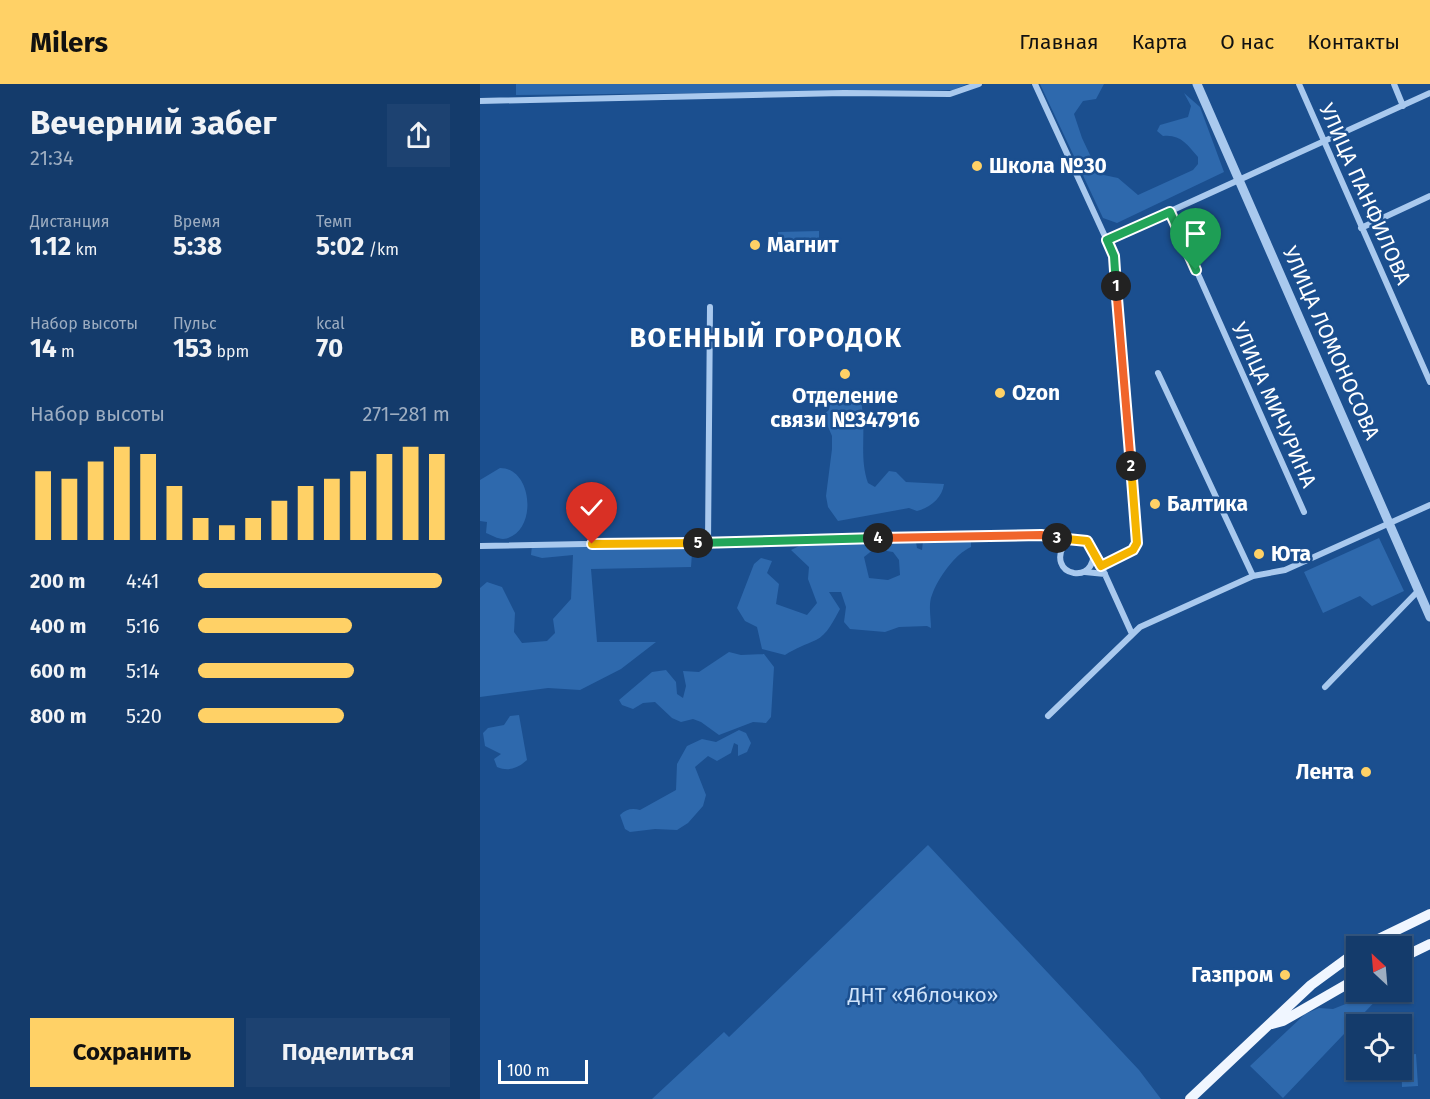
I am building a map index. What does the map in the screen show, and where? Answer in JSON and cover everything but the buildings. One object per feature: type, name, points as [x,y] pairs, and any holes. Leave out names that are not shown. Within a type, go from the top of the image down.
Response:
[{"type":"main road","points":[[1385,936],[1430,914]]},
{"type":"main road","points":[[1412,953],[1430,944]]},
{"type":"main road","points":[[1190,1099],[1311,985],[1346,959]]},
{"type":"main road","points":[[1272,1024],[1283,1021],[1346,985]]},
{"type":"street","points":[[480,101],[844,93],[950,94],[979,84]]},
{"type":"street","points":[[1035,84],[1114,256],[1137,543],[1133,550],[1101,566]]},
{"type":"street","name":"УЛИЦА ЛОМОНОСОВА","points":[[1197,84],[1430,617]]},
{"type":"street","name":"УЛИЦА ПАНФИЛОВА","points":[[1299,84],[1430,382]]},
{"type":"street","points":[[1394,84],[1403,106]]},
{"type":"street","points":[[1107,240],[1430,93]]},
{"type":"street","points":[[1361,228],[1430,196]]},
{"type":"street","name":"УЛИЦА МИЧУРИНА","points":[[1170,212],[1304,513]]},
{"type":"street","points":[[708,543],[710,307]]},
{"type":"street","points":[[1158,373],[1253,576]]},
{"type":"street","points":[[1048,716],[1140,627],[1253,576],[1285,570],[1430,505]]},
{"type":"street","points":[[480,546],[1030,535],[1069,540],[1078,538],[1087,541],[1093,548],[1132,634]]},
{"type":"street","points":[[1069,540],[1063,546],[1060,555],[1061,564],[1067,570],[1076,573],[1105,574]]},
{"type":"street","points":[[1085,572],[1092,566],[1095,557],[1093,548]]},
{"type":"street","points":[[1325,687],[1419,590]]},
{"type":"green space","points":[[516,84],[967,84],[953,90],[516,95]]},
{"type":"green space","points":[[1040,84],[1104,84],[1096,99],[1083,101],[1074,114],[1082,138],[1099,174],[1118,178],[1138,195],[1193,170],[1198,164],[1198,157],[1183,141],[1179,138],[1163,136],[1157,131],[1160,125],[1188,117],[1191,106],[1184,93],[1200,107],[1224,172],[1117,223],[1103,218]]},
{"type":"green space","points":[[819,231],[819,247],[778,248],[778,232]]},
{"type":"green space","points":[[841,393],[860,398],[864,462],[868,483],[875,487],[889,471],[896,472],[906,482],[944,484],[941,494],[935,501],[917,511],[909,508],[838,521],[828,507],[826,496],[832,436],[823,415],[829,410],[831,396]]},
{"type":"green space","points":[[500,468],[511,471],[520,479],[525,489],[527,502],[522,526],[514,535],[503,539],[486,533],[487,522],[480,521],[480,480]]},
{"type":"green space","points":[[915,537],[917,548],[922,550],[923,541],[971,541],[971,547],[953,561],[935,588],[930,603],[931,628],[927,626],[899,627],[885,632],[850,629],[844,622],[846,607],[841,592],[829,592],[840,609],[830,627],[820,638],[785,655],[762,649],[757,627],[745,621],[737,608],[754,564],[761,558],[772,561],[767,573],[779,584],[776,604],[807,615],[817,603],[808,579],[809,567],[791,550],[805,544],[835,538]],"holes":[[[874,549],[893,552],[899,560],[900,575],[888,580],[869,578],[864,557]]]},
{"type":"green space","points":[[1379,538],[1404,591],[1372,606],[1360,596],[1323,613],[1304,572]]},
{"type":"green space","points":[[592,544],[679,547],[692,553],[691,567],[591,569],[597,642],[656,642],[621,669],[580,690],[548,688],[480,697],[480,588],[487,582],[502,587],[515,613],[514,632],[522,643],[547,641],[555,633],[553,619],[571,599],[573,555],[542,558],[531,555],[532,545]]},
{"type":"green space","points":[[729,652],[741,655],[764,654],[774,667],[771,717],[766,723],[753,722],[719,735],[693,719],[681,722],[672,718],[655,702],[643,703],[633,709],[622,705],[619,700],[652,672],[666,670],[676,682],[677,694],[683,698],[686,686],[683,671],[699,672]]},
{"type":"green space","points":[[519,715],[527,760],[513,768],[497,767],[494,759],[501,754],[485,746],[483,733],[488,728],[504,725],[510,716]]},
{"type":"green space","points":[[739,730],[746,733],[751,743],[747,752],[738,756],[738,745],[734,743],[731,753],[717,761],[708,756],[695,767],[706,795],[703,806],[688,823],[677,830],[655,829],[630,832],[625,829],[620,815],[622,813],[634,809],[640,810],[676,790],[677,764],[687,746],[702,739],[716,742]]},
{"type":"green space","name":"ДНТ «Яблочко»","points":[[928,845],[1139,1070],[1161,1099],[652,1099],[724,1032],[729,1037]]},
{"type":"green space","points":[[1351,1002],[1374,1002],[1363,1014],[1346,1014],[1346,1032],[1283,1098],[1250,1066],[1305,1014],[1319,1008],[1333,1009]]},
{"type":"green space","points":[[1412,1054],[1416,1054],[1418,1086],[1402,1087],[1402,1080],[1412,1080]]},
{"type":"place","name":"Школа №30","points":[[977,166]]},
{"type":"place","name":"Магнит","points":[[755,245]]},
{"type":"place","name":"Отделение связи №347916","points":[[845,374]]},
{"type":"place","name":"Ozon","points":[[1000,393]]},
{"type":"place","name":"Балтика","points":[[1155,504]]},
{"type":"place","name":"Юта","points":[[1259,554]]},
{"type":"place","name":"Лента","points":[[1366,772]]},
{"type":"place","name":"Газпром","points":[[1285,975]]},
{"type":"district","name":"ВОЕННЫЙ ГОРОДОК","points":[[766,338]]},
{"type":"route","points":[[592,544],[1041,535],[1069,540],[1078,538],[1087,541],[1093,548],[1101,566],[1133,550],[1137,543],[1114,256],[1107,240],[1170,212],[1196,270]]}]
